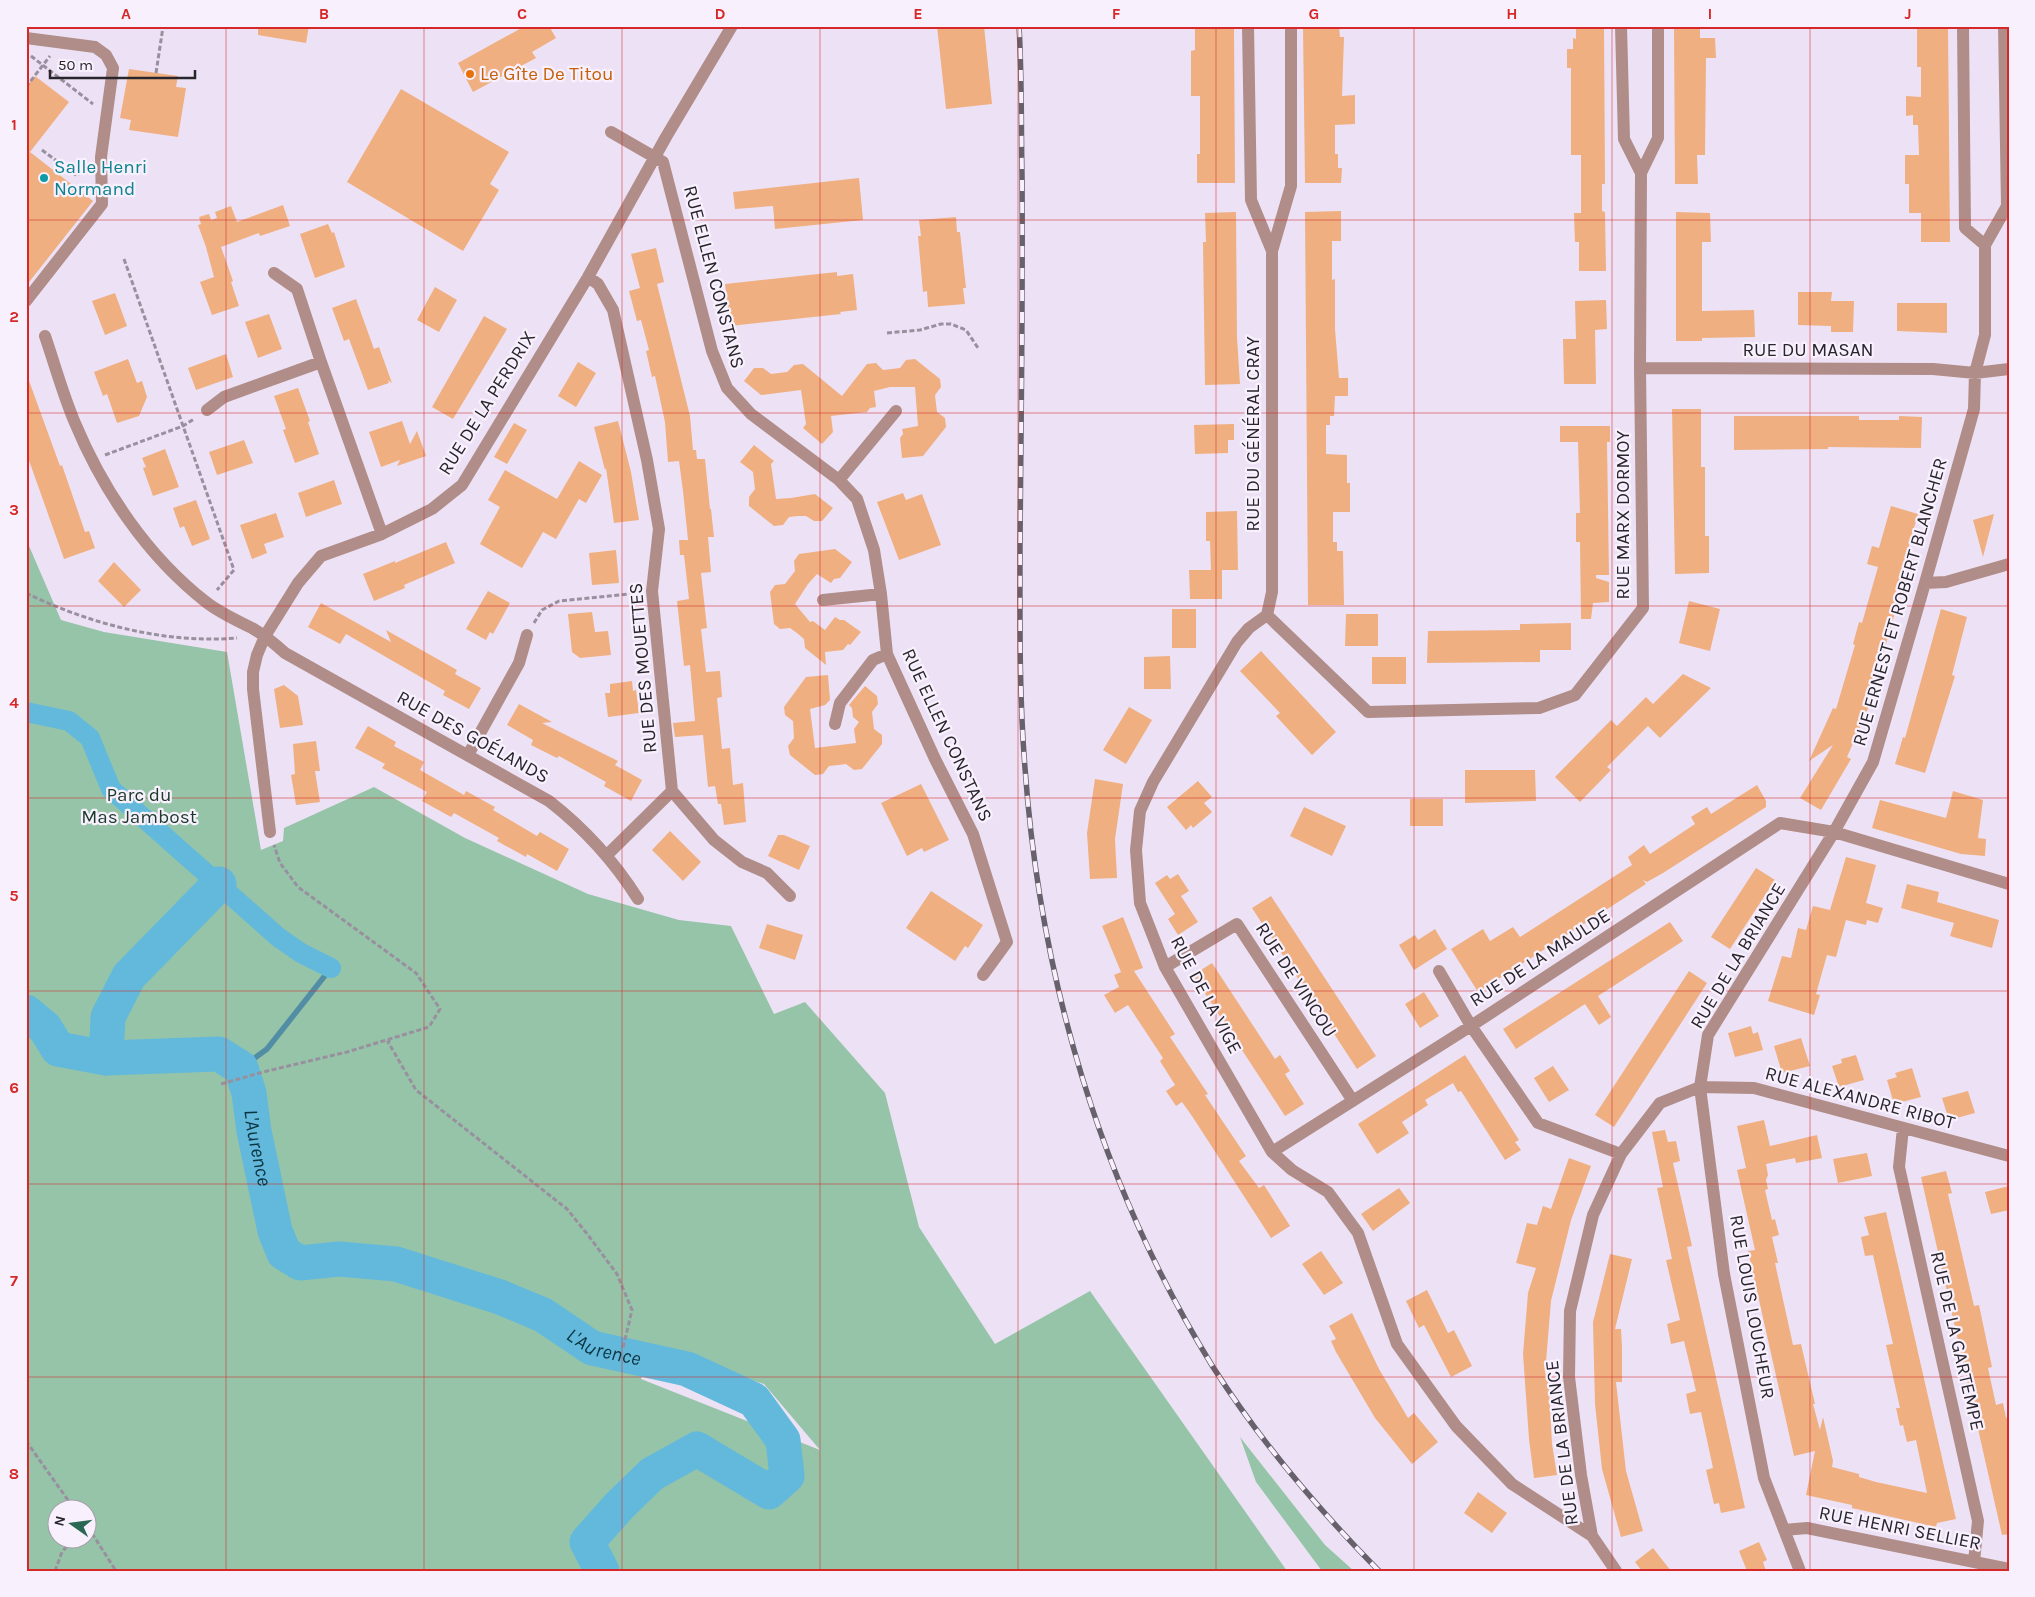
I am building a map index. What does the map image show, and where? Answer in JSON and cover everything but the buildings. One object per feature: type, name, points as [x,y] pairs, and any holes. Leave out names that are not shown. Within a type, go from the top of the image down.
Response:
[{"type":"street","name":"RUE DE LA PERDRIX","points":[[270,832],[253,689],[253,672],[257,655],[265,636],[298,583],[321,556],[382,534],[432,509],[462,485],[588,277],[732,26]]},
{"type":"street","name":"RUE DU GÉNÉRAL CRAY","points":[[1248,26],[1250,200],[1272,251]]},
{"type":"street","name":"RUE DU GÉNÉRAL CRAY","points":[[1267,615],[1272,592],[1272,251],[1291,186],[1291,26]]},
{"type":"street","name":"RUE MARX DORMOY","points":[[1621,26],[1624,140],[1641,172]]},
{"type":"street","name":"RUE MARX DORMOY","points":[[1267,615],[1368,712],[1539,708],[1575,695],[1643,608],[1640,368],[1641,172],[1658,138],[1658,26]]},
{"type":"street","points":[[1963,26],[1965,228],[1985,245],[2007,206],[2004,26]]},
{"type":"street","points":[[26,38],[94,47],[106,55],[113,68],[101,157],[102,204],[26,301]]},
{"type":"street","points":[[612,132],[656,156]]},
{"type":"street","name":"RUE ELLEN CONSTANS","points":[[656,156],[663,162],[712,351],[727,388],[751,414],[839,480],[857,499],[874,550],[887,654],[973,834],[1007,942],[983,975]]},
{"type":"street","name":"RUE ERNEST ET ROBERT BLANCHER","points":[[1834,832],[1873,762],[1974,409],[1975,372],[1984,335],[1985,245]]},
{"type":"street","points":[[274,273],[297,289],[382,534]]},
{"type":"street","name":"RUE DES MOUETTES","points":[[588,277],[598,284],[613,310],[647,460],[658,529],[652,591],[672,791]]},
{"type":"street","name":"RUE DES GOÉLANDS","points":[[45,336],[75,423],[113,499],[146,542],[179,578],[206,602],[265,636],[285,653],[549,801],[574,820],[607,856],[622,874],[638,899]]},
{"type":"street","points":[[207,410],[224,397],[321,362]]},
{"type":"street","name":"RUE DU MASAN","points":[[1640,368],[1933,369],[1975,372],[2009,369]]},
{"type":"street","points":[[839,480],[896,410]]},
{"type":"street","points":[[1925,583],[1946,582],[2009,564]]},
{"type":"street","points":[[823,600],[881,594]]},
{"type":"street","name":"RUE DE LA VIGE","points":[[1267,615],[1249,628],[1237,642],[1153,782],[1140,811],[1136,850],[1140,903],[1165,967],[1272,1152],[1292,1170],[1328,1192],[1358,1233],[1397,1344],[1456,1426],[1512,1484],[1592,1536]]},
{"type":"street","points":[[468,755],[519,663],[527,634]]},
{"type":"street","points":[[835,724],[840,703],[873,660],[887,654]]},
{"type":"street","points":[[607,856],[672,791],[714,840],[742,862],[767,873],[790,896]]},
{"type":"street","name":"RUE DE LA MAULDE","points":[[1272,1152],[1471,1026],[1780,823],[1834,832],[2009,884]]},
{"type":"street","name":"RUE DE LA BRIANCE","points":[[1592,1536],[1581,1475],[1569,1377],[1570,1311],[1593,1215],[1621,1154],[1660,1103],[1700,1087],[1708,1035],[1834,832]]},
{"type":"street","name":"RUE DE VINCOU","points":[[1165,967],[1236,924],[1354,1101]]},
{"type":"street","points":[[1439,971],[1471,1026],[1538,1123],[1621,1154]]},
{"type":"street","name":"RUE ALEXANDRE RIBOT","points":[[1700,1087],[1754,1088],[2009,1156]]},
{"type":"street","name":"RUE LOUIS LOUCHEUR","points":[[1700,1087],[1724,1274],[1764,1478],[1800,1571]]},
{"type":"street","name":"RUE DE LA GARTEMPE","points":[[1904,1128],[1899,1167],[1978,1521],[1974,1562]]},
{"type":"street","name":"RUE HENRI SELLIER","points":[[1784,1530],[1807,1528],[2009,1568]]},
{"type":"street","points":[[1592,1536],[1616,1571]]},
{"type":"path","points":[[156,73],[163,27],[158,26]]},
{"type":"path","points":[[26,52],[97,108]]},
{"type":"path","points":[[26,87],[51,54]]},
{"type":"path","points":[[42,150],[77,176],[90,156]]},
{"type":"path","points":[[124,259],[234,570],[206,602]]},
{"type":"path","points":[[887,333],[920,330],[941,324],[951,324],[966,330],[978,348]]},
{"type":"path","points":[[93,460],[183,426],[207,410]]},
{"type":"path","points":[[527,634],[542,610],[559,601],[652,591]]},
{"type":"path","points":[[26,593],[62,610],[114,626],[173,636],[215,640],[265,636]]},
{"type":"path","points":[[221,1084],[238,1078],[347,1052],[428,1026],[440,1009],[416,973],[298,887],[280,863],[270,832]]},
{"type":"path","points":[[390,1039],[388,1042],[416,1090],[567,1209],[588,1235],[617,1274],[632,1310],[623,1348]]},
{"type":"path","points":[[26,1441],[68,1500]]},
{"type":"path","points":[[98,1543],[116,1571]]},
{"type":"path","points":[[55,1571],[64,1550]]},
{"type":"green space","name":"Parc du Mas Jambost","points":[[26,539],[61,620],[104,632],[227,652],[261,850],[283,841],[284,828],[374,787],[465,838],[588,894],[679,920],[731,926],[774,1014],[805,1002],[885,1093],[919,1227],[995,1344],[1090,1291],[1287,1571],[26,1571]],"holes":[[[652,1348],[764,1384],[820,1450],[641,1379]]]},
{"type":"green space","points":[[1240,1437],[1325,1545],[1354,1571],[1322,1571],[1256,1482]]},
{"type":"waterway","name":"L'Aurence","points":[[26,712],[69,721],[90,738],[111,789],[278,937],[301,953],[331,968]]},
{"type":"waterway","name":"L'Aurence","points":[[106,1058],[108,1017],[129,976],[219,884]]},
{"type":"waterway","name":"L'Aurence","points":[[241,1068],[267,1049],[331,968]]},
{"type":"waterway","name":"L'Aurence","points":[[26,1012],[45,1028],[58,1049],[106,1058],[219,1054],[241,1068],[249,1093],[254,1131],[275,1231],[284,1253],[300,1263],[339,1259],[396,1264],[500,1297],[543,1315],[592,1348],[687,1369],[754,1400],[783,1440],[787,1476],[769,1492],[697,1449],[652,1474],[620,1505],[587,1542],[602,1571]]},
{"type":"railway","points":[[1019,26],[1022,221],[1020,545],[1022,712],[1025,768],[1033,847],[1045,925],[1062,1003],[1083,1079],[1108,1154],[1138,1227],[1173,1298],[1213,1367],[1270,1448],[1312,1499],[1379,1571]]},
{"type":"place","name":"Le Gîte De Titou","points":[[470,74]]},
{"type":"place","name":"Salle Henri Normand","points":[[44,178]]}]
